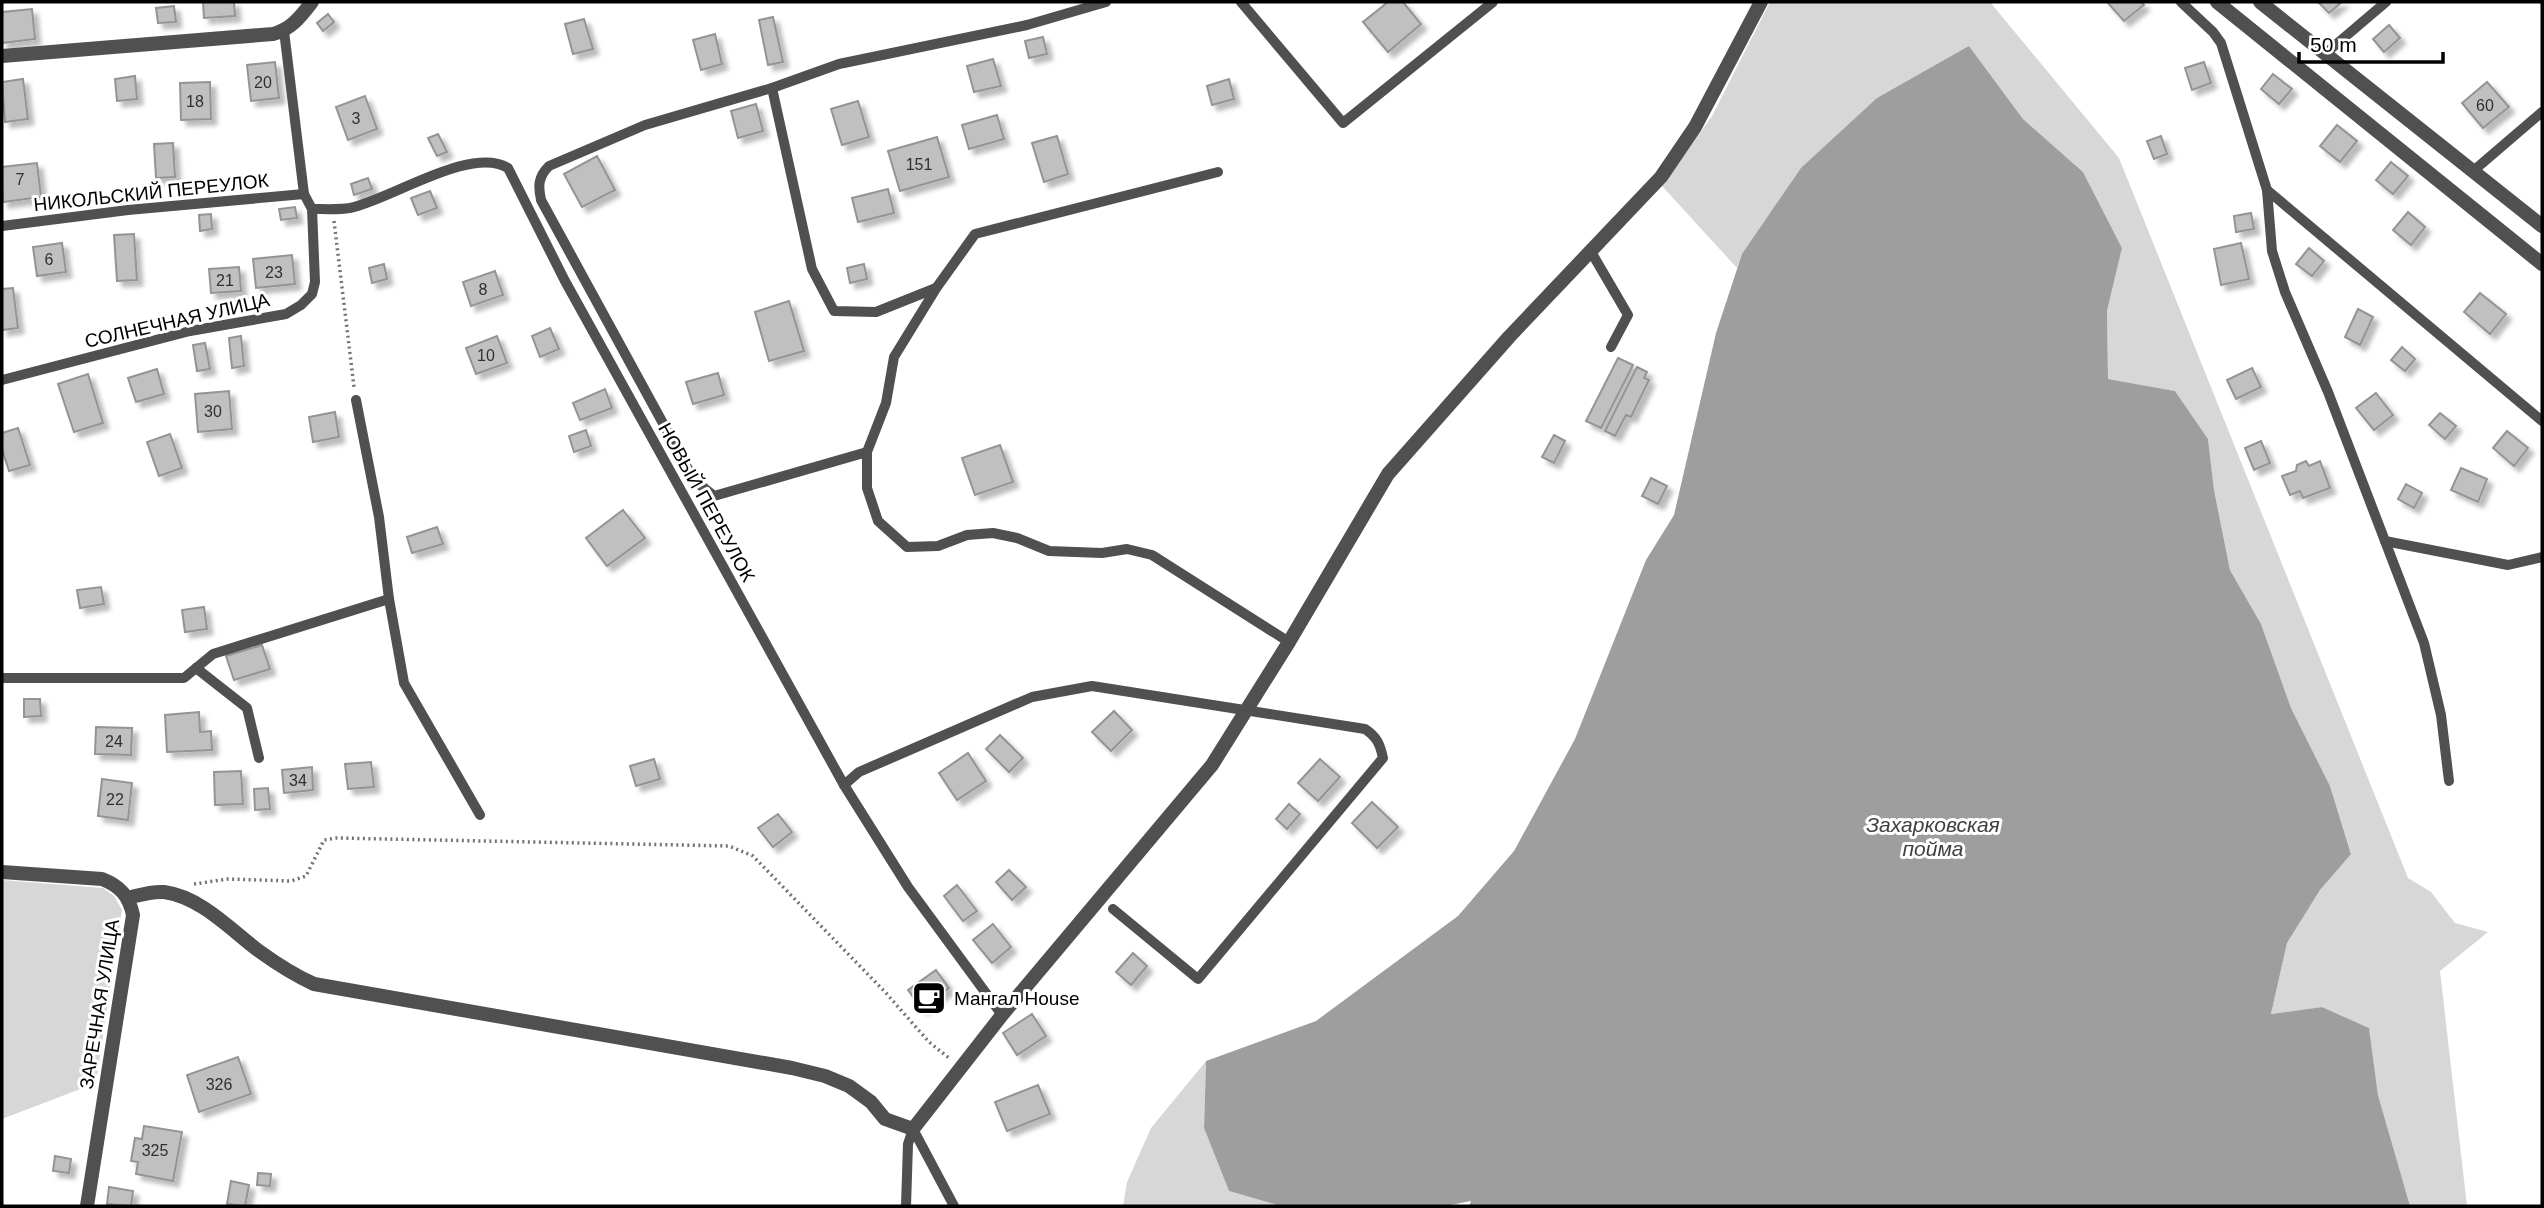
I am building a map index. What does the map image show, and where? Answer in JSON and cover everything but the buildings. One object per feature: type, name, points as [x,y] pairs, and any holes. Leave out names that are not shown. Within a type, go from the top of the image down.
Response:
[{"type":"street","points":[[2,57],[273,34],[284,31],[296,22],[312,2]]},
{"type":"street","points":[[127,898],[149,892],[165,892],[183,897],[208,911],[288,972],[314,984],[792,1068],[825,1076],[849,1087],[871,1102],[885,1119],[914,1129],[1002,1015],[1212,765],[1289,642],[1388,474],[1447,405],[1661,177],[1695,127],[1761,2]]},
{"type":"street","points":[[2217,2],[2542,264]]},
{"type":"street","points":[[2260,2],[2542,226]]},
{"type":"street","name":"ЗАРЕЧНАЯ УЛИЦА","points":[[2,872],[102,879],[113,883],[127,898],[133,915],[87,1206]]},
{"type":"lane","points":[[867,452],[714,496],[694,480],[541,201],[538,189],[540,175],[549,166],[645,125],[772,88],[839,65],[1027,26],[1106,2]]},
{"type":"lane","points":[[1241,2],[1343,123],[1493,2]]},
{"type":"lane","points":[[2181,2],[2221,43],[2267,190],[2272,251],[2285,292],[2328,392],[2424,643],[2441,715],[2449,781]]},
{"type":"lane","points":[[2326,53],[2386,2]]},
{"type":"lane","points":[[284,31],[304,194],[312,209]]},
{"type":"lane","points":[[772,88],[812,269],[834,312],[876,312],[937,288]]},
{"type":"lane","points":[[2472,172],[2542,112]]},
{"type":"lane","name":"НОВЫЙ ПЕРЕУЛОК","points":[[312,209],[349,208],[383,197],[438,173],[482,162],[500,163],[508,168],[565,281],[844,785],[908,887],[1002,1015]]},
{"type":"lane","points":[[1218,172],[975,234],[937,288],[894,358],[886,402],[867,452],[867,488],[878,521],[907,547],[938,546],[967,535],[993,533],[1017,538],[1049,551],[1102,553],[1127,549],[1152,555],[1289,642]]},
{"type":"lane","points":[[2267,190],[2542,421]]},
{"type":"lane","name":"НИКОЛЬСКИЙ ПЕРЕУЛОК","points":[[2,226],[304,194]]},
{"type":"lane","name":"СОЛНЕЧНАЯ УЛИЦА","points":[[2,380],[190,331],[286,314],[312,294],[315,282],[312,209]]},
{"type":"lane","points":[[1590,250],[1628,316],[1611,347]]},
{"type":"lane","points":[[356,400],[379,517],[388,599],[404,683],[480,815]]},
{"type":"lane","points":[[2385,541],[2508,565],[2542,557]]},
{"type":"lane","points":[[2,678],[184,678],[214,653],[388,599]]},
{"type":"lane","points":[[196,668],[247,708],[259,758]]},
{"type":"lane","points":[[844,785],[859,772],[1032,697],[1092,685],[1365,729],[1375,736],[1381,746],[1382,758],[1198,979],[1113,909]]},
{"type":"lane","points":[[905,1206],[908,1144],[914,1129]]},
{"type":"lane","points":[[914,1129],[954,1206]]},
{"type":"path","points":[[332,208],[356,400]]},
{"type":"path","points":[[165,892],[182,885],[228,879],[291,881],[306,876],[324,840],[337,838],[729,846],[753,856],[887,993],[929,1042],[961,1067]]},
{"type":"shaded area","points":[[1770,2],[1990,2],[2119,158],[2408,878],[2431,892],[2455,923],[2488,932],[2440,971],[2467,1206],[2410,1206],[2378,1095],[2369,1028],[2322,1007],[2271,1014],[2287,943],[2320,890],[2351,853],[2330,786],[2291,708],[2261,624],[2230,570],[2214,490],[2208,439],[2175,391],[2108,379],[2107,311],[2122,248],[2083,172],[2023,119],[1969,46],[1742,254],[1737,268],[1662,186],[1712,116]]},
{"type":"shaded area","points":[[2,880],[103,888],[114,896],[122,910],[96,1083],[2,1119]]},
{"type":"shaded area","points":[[1206,1061],[1204,1128],[1229,1191],[1281,1206],[1123,1206],[1127,1182],[1151,1128]]},
{"type":"water","name":"Захарковская пойма","points":[[1969,46],[2023,119],[2083,172],[2122,248],[2107,311],[2108,379],[2175,391],[2208,439],[2214,490],[2230,570],[2261,624],[2291,708],[2330,786],[2351,854],[2320,890],[2287,943],[2271,1014],[2322,1007],[2369,1028],[2378,1095],[2410,1206],[1469,1206],[1471,1201],[1445,1206],[1281,1206],[1229,1191],[1204,1128],[1206,1061],[1316,1021],[1458,916],[1514,851],[1575,739],[1646,560],[1674,515],[1716,333],[1742,254],[1801,168],[1877,98]]},
{"type":"place","name":"Мангал House","points":[[929,998]]}]
